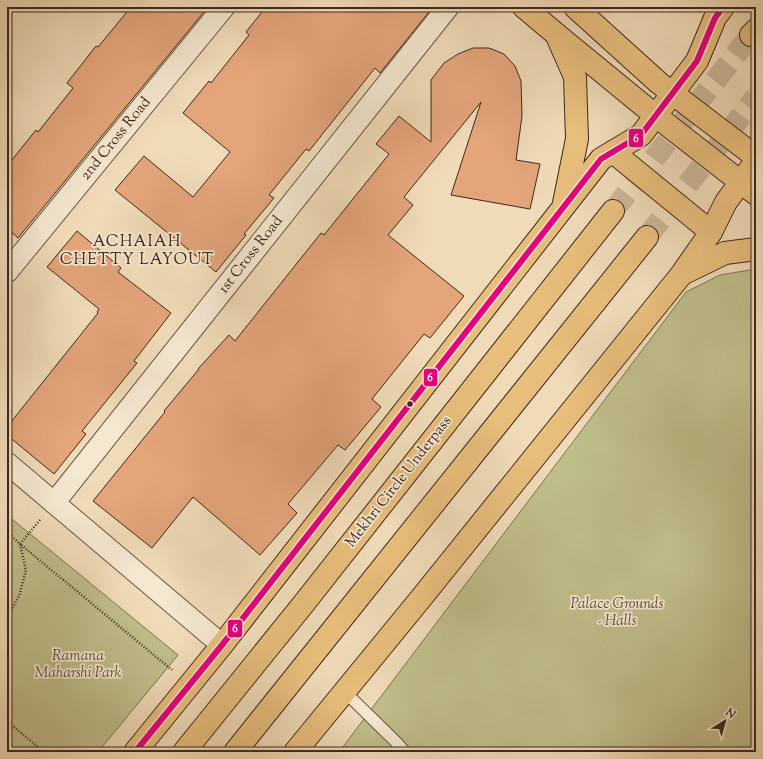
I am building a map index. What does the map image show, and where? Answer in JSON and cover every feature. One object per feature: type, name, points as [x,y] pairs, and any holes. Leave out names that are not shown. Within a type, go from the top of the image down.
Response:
[{"type":"main road","points":[[524,7],[649,111],[748,188]]},
{"type":"main road","points":[[575,7],[659,83],[756,157]]},
{"type":"main road","points":[[135,752],[222,645],[601,159],[641,135],[649,111],[673,93],[697,61],[715,18],[723,7]]},
{"type":"main road","points":[[556,34],[575,77],[577,139],[563,209]]},
{"type":"main road","points":[[613,152],[711,232]]},
{"type":"main road","points":[[295,752],[681,275],[711,232],[726,202],[748,188],[756,161]]},
{"type":"main road","name":"Mekhri Circle Underpass","points":[[184,752],[305,602],[613,211]]},
{"type":"main road","points":[[235,752],[647,237]]},
{"type":"main road","points":[[681,275],[725,253],[756,249]]},
{"type":"street","name":"2nd Cross Road","points":[[7,272],[224,7]]},
{"type":"street","name":"1st Cross Road","points":[[54,503],[448,7]]},
{"type":"street","points":[[7,463],[222,645]]},
{"type":"lane","points":[[345,692],[405,752]]},
{"type":"path","points":[[20,544],[54,503]]},
{"type":"path","points":[[7,532],[190,685]]},
{"type":"path","points":[[7,618],[19,596],[26,570],[20,544]]},
{"type":"path","points":[[7,721],[44,752]]},
{"type":"green space","name":"Palace Grounds - Halls","points":[[756,269],[756,752],[339,752],[686,292],[720,275]]},
{"type":"green space","name":"Ramana Maharshi Park","points":[[7,515],[178,655],[98,752],[7,752]]},
{"type":"building","points":[[131,7],[208,7],[18,238],[7,228],[7,166],[36,130],[38,132],[73,88],[67,83],[96,46],[98,47]]},
{"type":"building","points":[[266,7],[433,7],[380,73],[375,68],[309,151],[306,149],[269,195],[274,198],[244,234],[246,235],[216,272],[115,190],[144,156],[193,197],[230,152],[183,113],[209,81],[211,83],[249,35],[246,32]]},
{"type":"building","points":[[473,48],[489,48],[504,54],[515,66],[521,81],[522,116],[516,160],[540,164],[530,209],[451,195],[481,102],[404,197],[413,205],[388,235],[464,296],[430,338],[424,334],[372,399],[381,407],[345,450],[338,445],[288,504],[297,513],[260,555],[193,497],[152,548],[93,501],[198,369],[229,335],[235,341],[321,233],[324,235],[389,154],[376,144],[399,116],[431,142],[431,80],[444,63],[458,54]]},
{"type":"building","points":[[77,231],[121,268],[118,272],[171,313],[134,361],[137,363],[82,431],[86,434],[54,474],[7,435],[7,427],[98,313],[97,312],[99,309],[47,267]]},
{"type":"tunnel","points":[[613,211],[751,35]]},
{"type":"tunnel","points":[[647,237],[756,97]]},
{"type":"transit line","name":"6","points":[[135,752],[222,645],[601,159],[641,135],[697,61],[715,18],[723,7]]},
{"type":"district","name":"ACHAIAH CHETTY LAYOUT","points":[[137,251]]}]
